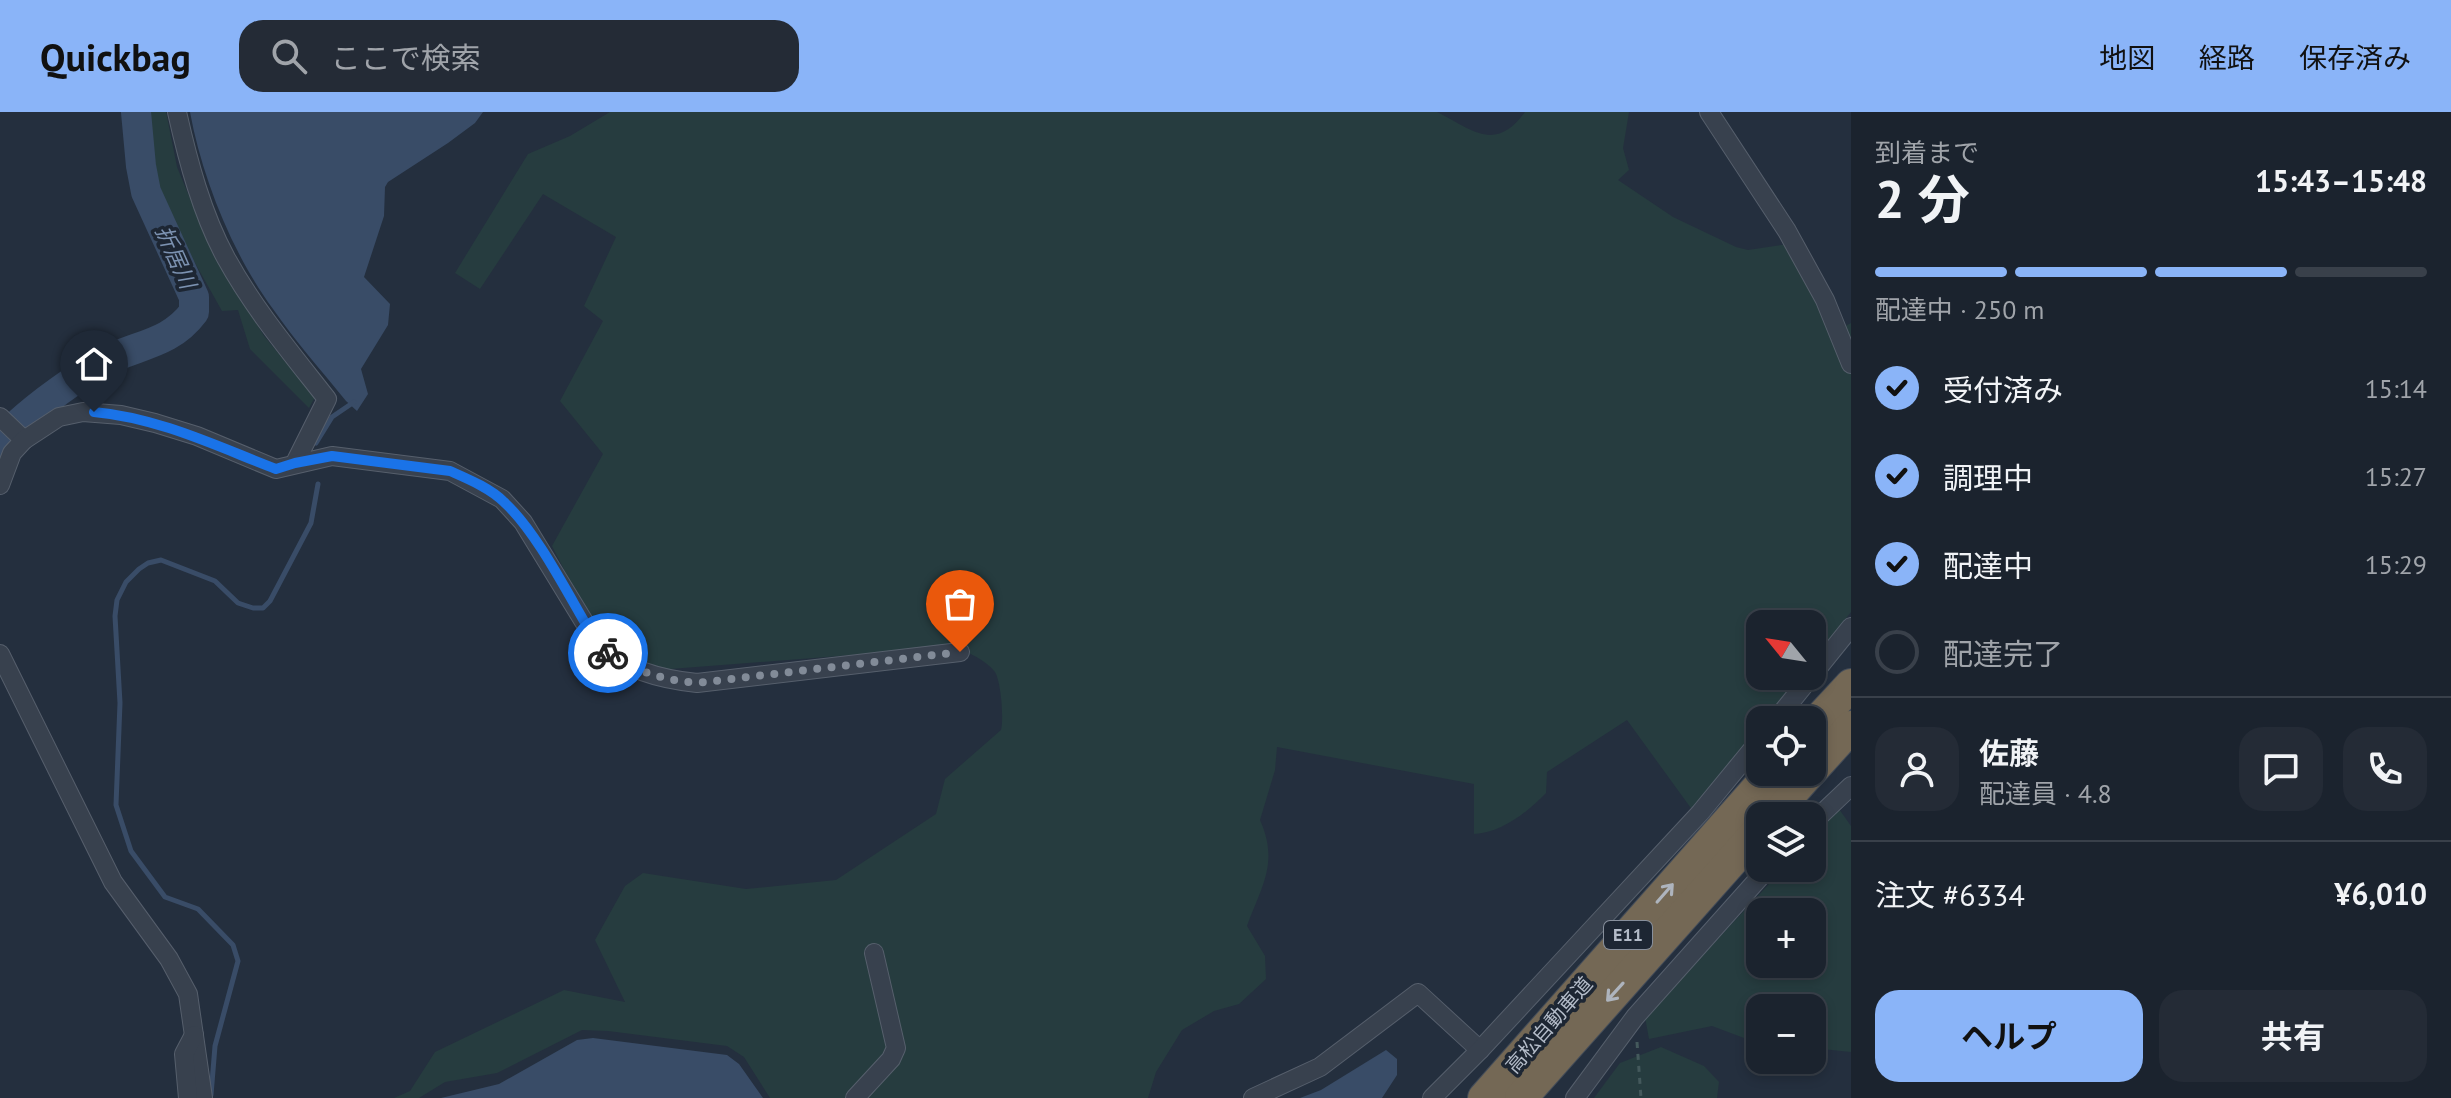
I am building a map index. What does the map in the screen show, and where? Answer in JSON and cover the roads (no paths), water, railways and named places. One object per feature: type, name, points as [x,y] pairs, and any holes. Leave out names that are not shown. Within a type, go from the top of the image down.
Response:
[{"type":"highway","points":[[1826,712],[1851,685]]},
{"type":"highway","points":[[1826,754],[1851,727]]},
{"type":"highway","name":"高松自動車道","points":[[1484,1098],[1760,786]]},
{"type":"highway","points":[[1783,802],[1798,786]]},
{"type":"highway","name":"高松自動車道","points":[[1521,1098],[1746,845]]},
{"type":"street","points":[[177,112],[184,146],[204,206],[225,255],[270,326],[327,399],[295,463]]},
{"type":"street","points":[[1709,112],[1787,231],[1825,300],[1851,364]]},
{"type":"street","points":[[0,485],[21,437],[59,417],[94,412],[121,415],[197,436],[276,469],[332,456],[450,471],[502,499],[523,522],[597,643],[621,662],[663,679],[697,683],[960,652]]},
{"type":"street","points":[[3,418],[21,437]]},
{"type":"street","points":[[1787,706],[1851,627]]},
{"type":"street","points":[[0,654],[113,882],[169,959],[188,994],[203,1098]]},
{"type":"street","points":[[1432,1098],[1700,813],[1746,757]]},
{"type":"street","points":[[1826,813],[1847,797]]},
{"type":"street","points":[[1575,1098],[1635,1017],[1756,882]]},
{"type":"street","points":[[855,1098],[891,1059],[896,1048],[874,953]]},
{"type":"street","points":[[1253,1098],[1320,1067],[1418,993],[1480,1050]]},
{"type":"street","points":[[188,1098],[184,1054],[194,1035]]},
{"type":"water","points":[[190,112],[483,112],[475,123],[385,187],[384,216],[364,277],[390,304],[388,325],[361,369],[368,394],[357,411],[290,333],[245,265],[211,189]]},
{"type":"water","points":[[593,1038],[727,1055],[739,1064],[763,1098],[441,1098],[499,1084],[577,1040]]},
{"type":"water","points":[[1386,1050],[1397,1059],[1397,1075],[1382,1098],[1300,1098],[1321,1090]]},
{"type":"waterway","name":"折居川","points":[[0,442],[33,411],[73,381],[111,358],[161,339],[194,312],[194,297],[146,192],[136,112]]},
{"type":"waterway","points":[[316,443],[332,417],[354,402]]},
{"type":"waterway","points":[[211,1095],[215,1046],[238,961],[233,945],[198,909],[165,897],[131,851],[116,805],[120,703],[115,616],[117,600],[126,582],[139,569],[161,560],[215,581],[238,603],[263,608],[270,601],[311,523],[318,484]]}]
